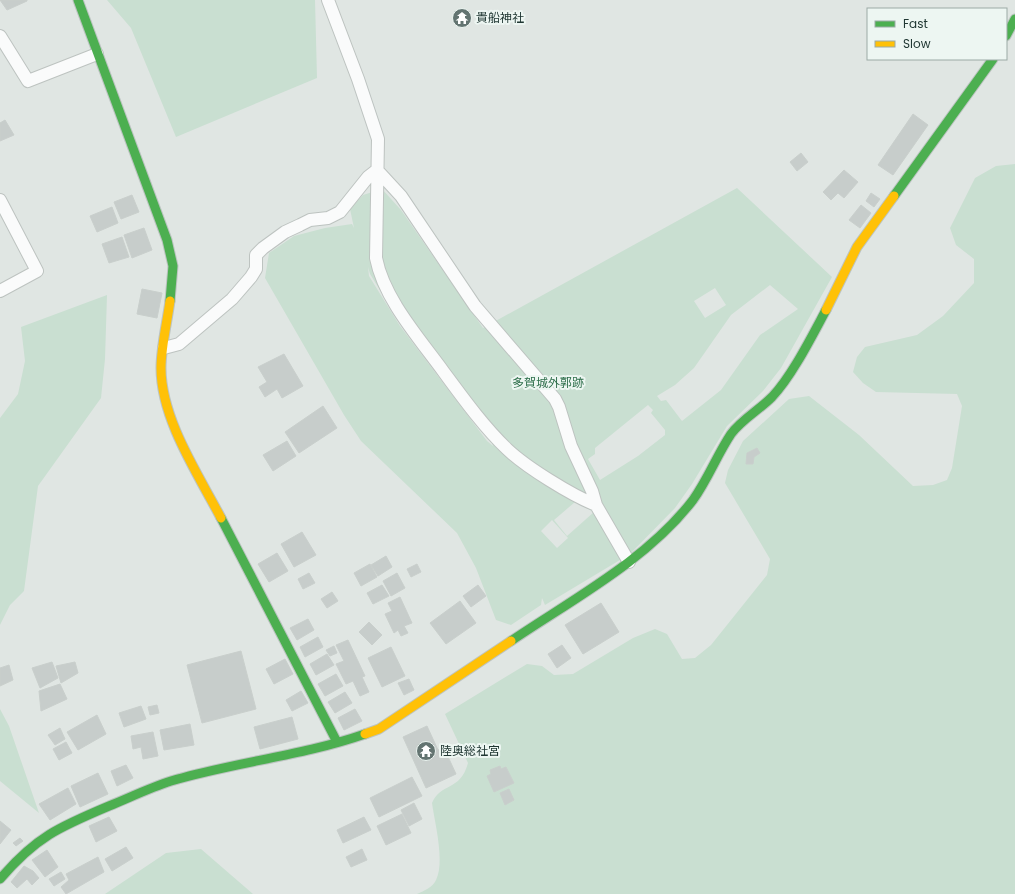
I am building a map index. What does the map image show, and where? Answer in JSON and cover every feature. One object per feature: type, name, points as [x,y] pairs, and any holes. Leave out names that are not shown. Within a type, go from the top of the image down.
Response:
[{"type":"street","points":[[78,0],[144,176],[170,253],[173,283],[162,368],[164,399],[170,419],[337,742]]},
{"type":"street","points":[[328,0],[376,129],[378,146],[376,258],[379,272],[386,288],[411,328],[457,390],[507,449],[523,462],[583,500],[596,505]]},
{"type":"street","points":[[1007,34],[1015,19]]},
{"type":"street","points":[[0,36],[28,81],[97,54]]},
{"type":"street","points":[[0,879],[14,863],[41,838],[79,818],[121,801],[178,779],[337,742],[379,729],[629,562],[655,540],[680,514],[692,499],[732,433],[772,397],[787,378],[824,313],[857,247],[992,60]]},
{"type":"street","points":[[164,348],[179,344],[232,299],[254,273],[256,269],[256,255],[263,248],[285,232],[310,220],[328,218],[340,212],[368,177],[377,170]]},
{"type":"street","points":[[377,170],[401,196],[475,306],[554,399],[559,408],[571,446],[592,491],[596,505],[629,562]]},
{"type":"street","points":[[0,200],[37,271],[0,291]]},
{"type":"green space","points":[[107,0],[315,0],[317,78],[176,137],[131,28]]},
{"type":"green space","points":[[1015,164],[1015,894],[417,894],[433,885],[439,872],[440,863],[438,843],[432,803],[440,792],[460,779],[465,772],[468,763],[445,714],[527,664],[542,666],[554,675],[573,674],[633,638],[655,629],[667,634],[682,659],[695,658],[711,645],[767,575],[770,559],[725,483],[728,470],[743,441],[789,399],[809,396],[859,435],[913,486],[933,485],[947,480],[952,468],[962,406],[957,394],[876,392],[863,383],[853,372],[857,357],[865,347],[917,335],[943,316],[974,283],[974,259],[956,245],[950,228],[975,178],[996,166]]},
{"type":"green space","name":"多賀城外郭跡","points":[[737,188],[832,277],[781,368],[763,391],[727,426],[692,484],[675,508],[630,554],[545,605],[542,598],[541,605],[511,625],[496,620],[476,568],[457,533],[361,441],[344,415],[265,278],[269,253],[294,236],[325,228],[352,224],[354,228],[350,209],[363,195],[382,189],[401,210],[483,328]],"holes":[[[368,267],[370,274],[406,332],[491,441],[493,446],[487,441],[400,326],[369,276]],[[770,285],[798,309],[760,335],[721,390],[682,421],[666,400],[661,401],[657,396],[675,385],[694,368],[731,315]],[[715,288],[726,305],[705,318],[694,301]],[[648,405],[653,410],[651,413],[665,430],[665,435],[638,456],[600,480],[588,459],[595,454],[595,448]],[[575,502],[594,512],[567,536],[554,520]],[[552,520],[568,538],[557,548],[541,531]]]},
{"type":"green space","points":[[107,295],[105,359],[101,398],[38,486],[24,591],[10,605],[0,625],[0,418],[18,394],[25,361],[21,327]]},
{"type":"green space","points":[[0,709],[9,726],[39,813],[0,781]]},
{"type":"green space","points":[[201,849],[253,894],[105,894],[166,853]]},
{"type":"building","points":[[0,0],[27,0],[27,1],[7,10]]},
{"type":"building","points":[[913,114],[928,125],[893,175],[878,165]]},
{"type":"building","points":[[5,120],[14,135],[0,141],[0,123]]},
{"type":"building","points":[[801,153],[808,162],[797,171],[790,162]]},
{"type":"building","points":[[844,170],[858,182],[844,198],[838,193],[831,200],[823,192]]},
{"type":"building","points":[[871,193],[880,199],[874,207],[866,201]]},
{"type":"building","points":[[132,195],[139,212],[121,219],[114,202]]},
{"type":"building","points":[[861,205],[871,213],[860,228],[849,220]]},
{"type":"building","points":[[112,207],[118,223],[97,232],[90,216]]},
{"type":"building","points":[[144,228],[152,250],[132,258],[124,235]]},
{"type":"building","points":[[122,237],[129,257],[109,263],[102,244]]},
{"type":"building","points":[[142,289],[162,293],[157,318],[137,314]]},
{"type":"building","points":[[284,354],[303,386],[282,398],[277,389],[265,397],[259,387],[267,382],[258,367]]},
{"type":"building","points":[[323,406],[337,428],[299,453],[285,432]]},
{"type":"building","points":[[287,441],[296,456],[273,471],[263,455]]},
{"type":"building","points":[[757,448],[760,453],[754,457],[753,464],[746,464],[747,453]]},
{"type":"building","points":[[302,532],[316,555],[294,567],[281,544]]},
{"type":"building","points":[[277,553],[288,571],[269,582],[258,564]]},
{"type":"building","points":[[386,556],[392,567],[378,576],[371,565]]},
{"type":"building","points":[[370,564],[377,577],[361,586],[354,573]]},
{"type":"building","points":[[417,564],[421,572],[411,577],[407,569]]},
{"type":"building","points":[[309,573],[315,583],[303,589],[298,579]]},
{"type":"building","points":[[397,573],[405,588],[391,596],[383,581]]},
{"type":"building","points":[[382,585],[389,596],[373,604],[367,593]]},
{"type":"building","points":[[478,585],[486,596],[471,607],[463,596]]},
{"type":"building","points":[[332,592],[338,601],[327,608],[321,599]]},
{"type":"building","points":[[400,597],[412,623],[404,626],[408,633],[401,636],[398,630],[394,633],[385,614],[392,611],[388,603]]},
{"type":"building","points":[[460,601],[476,623],[446,644],[430,623]]},
{"type":"building","points":[[601,603],[619,632],[583,654],[565,625]]},
{"type":"building","points":[[308,619],[314,630],[297,640],[290,628]]},
{"type":"building","points":[[369,622],[382,635],[372,645],[359,632]]},
{"type":"building","points":[[318,637],[323,647],[305,657],[300,647]]},
{"type":"building","points":[[348,640],[365,676],[362,677],[369,692],[360,696],[353,681],[346,684],[336,664],[344,661],[336,645]]},
{"type":"building","points":[[562,645],[571,658],[557,668],[548,654]]},
{"type":"building","points":[[334,646],[337,653],[330,656],[326,650]]},
{"type":"building","points":[[391,647],[405,676],[382,687],[368,658]]},
{"type":"building","points":[[241,651],[256,709],[202,723],[187,665]]},
{"type":"building","points":[[327,654],[334,665],[316,675],[310,664]]},
{"type":"building","points":[[285,659],[293,674],[274,684],[266,669]]},
{"type":"building","points":[[52,662],[58,678],[40,688],[32,668]]},
{"type":"building","points":[[75,662],[78,673],[61,683],[56,666]]},
{"type":"building","points":[[9,665],[13,680],[0,686],[0,668]]},
{"type":"building","points":[[336,674],[343,686],[325,696],[318,684]]},
{"type":"building","points":[[409,679],[414,690],[404,695],[398,683]]},
{"type":"building","points":[[60,684],[67,699],[41,711],[39,691]]},
{"type":"building","points":[[301,691],[308,703],[292,711],[286,700]]},
{"type":"building","points":[[345,692],[352,703],[335,713],[328,702]]},
{"type":"building","points":[[157,705],[159,713],[150,715],[148,707]]},
{"type":"building","points":[[141,706],[146,719],[124,727],[119,713]]},
{"type":"building","points":[[355,709],[362,721],[344,730],[338,718]]},
{"type":"building","points":[[97,715],[106,734],[78,750],[67,732]]},
{"type":"building","points":[[292,717],[298,739],[260,749],[254,727]]},
{"type":"building","points":[[190,724],[194,745],[164,750],[160,730]]},
{"type":"building","points":[[427,726],[438,750],[444,748],[456,774],[426,788],[403,737]]},
{"type":"building","points":[[60,728],[65,739],[55,745],[48,735]]},
{"type":"building","points":[[153,732],[158,756],[143,759],[141,747],[133,749],[131,736]]},
{"type":"building","points":[[66,742],[72,753],[59,760],[53,749]]},
{"type":"building","points":[[126,765],[133,778],[117,786],[111,771]]},
{"type":"building","points":[[500,766],[501,769],[506,767],[514,783],[494,792],[487,776],[491,774],[490,770]]},
{"type":"building","points":[[98,773],[108,794],[80,807],[71,786]]},
{"type":"building","points":[[412,777],[422,796],[379,817],[370,798]]},
{"type":"building","points":[[68,788],[76,804],[50,820],[39,804]]},
{"type":"building","points":[[509,789],[514,800],[505,805],[500,793]]},
{"type":"building","points":[[414,803],[422,819],[409,826],[401,810]]},
{"type":"building","points":[[402,814],[411,833],[386,845],[377,826]]},
{"type":"building","points":[[109,817],[117,831],[96,842],[89,826]]},
{"type":"building","points":[[364,817],[371,830],[343,843],[337,830]]},
{"type":"building","points":[[0,821],[11,830],[0,844]]},
{"type":"building","points":[[20,838],[23,841],[16,846],[13,843]]},
{"type":"building","points":[[126,847],[133,858],[112,871],[105,859]]},
{"type":"building","points":[[362,849],[367,860],[351,867],[346,857]]},
{"type":"building","points":[[47,850],[58,867],[45,877],[32,860]]},
{"type":"building","points":[[98,857],[104,872],[66,894],[61,887],[69,880],[66,874]]},
{"type":"building","points":[[24,866],[33,871],[39,878],[32,885],[27,879],[17,888],[11,882]]},
{"type":"building","points":[[61,872],[65,879],[54,886],[49,879]]},
{"type":"traffic: fast","points":[[78,0],[167,240],[173,266],[170,301]]},
{"type":"traffic: fast","points":[[1007,34],[1015,19]]},
{"type":"traffic: fast","points":[[894,196],[992,60]]},
{"type":"traffic: fast","points":[[511,641],[584,594],[632,560],[675,522],[693,500],[731,434],[740,424],[767,402],[787,378],[826,310]]},
{"type":"traffic: fast","points":[[221,518],[337,742]]},
{"type":"traffic: fast","points":[[0,879],[25,853],[37,843],[62,827],[155,787],[195,774],[293,754],[341,742],[365,734]]},
{"type":"traffic: slow","points":[[826,310],[857,247],[894,196]]},
{"type":"traffic: slow","points":[[170,301],[161,360],[163,387],[167,407],[182,446],[221,518]]},
{"type":"traffic: slow","points":[[365,734],[379,729],[511,641]]},
{"type":"place","name":"貴船神社","points":[[462,18]]},
{"type":"place","name":"陸奥総社宮","points":[[426,751]]}]
